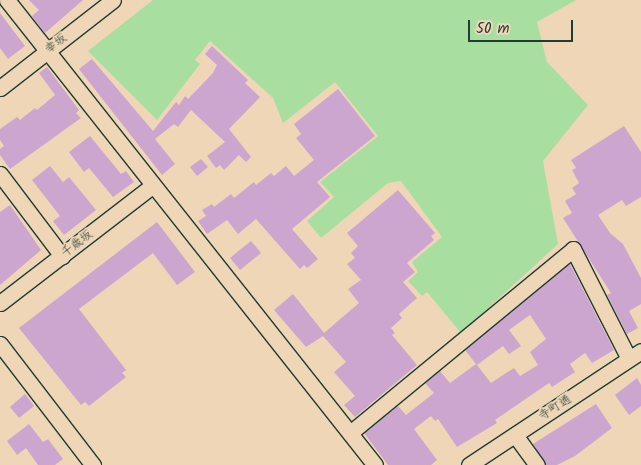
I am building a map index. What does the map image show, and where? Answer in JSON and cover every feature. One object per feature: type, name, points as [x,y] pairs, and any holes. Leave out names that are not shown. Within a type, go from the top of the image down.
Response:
[{"type":"street","points":[[7,0],[376,465]]},
{"type":"street","name":"幸坂","points":[[0,88],[113,0]]},
{"type":"street","points":[[0,174],[62,256]]},
{"type":"street","name":"千歳坂","points":[[0,303],[153,185]]},
{"type":"street","points":[[350,433],[573,249],[635,355]]},
{"type":"street","points":[[0,344],[89,464]]},
{"type":"street","name":"寺町通","points":[[474,464],[635,355]]},
{"type":"street","points":[[515,435],[537,465]]},
{"type":"green space","points":[[153,0],[576,0],[537,22],[547,62],[588,105],[543,161],[558,244],[461,333],[427,292],[422,296],[408,281],[418,272],[412,262],[442,237],[401,181],[388,183],[321,238],[307,221],[334,197],[320,182],[378,136],[335,82],[283,123],[273,98],[210,41],[195,60],[200,64],[157,120],[88,51]]},
{"type":"building","points":[[29,0],[83,0],[45,33],[32,16],[39,10]]},
{"type":"building","points":[[0,13],[25,46],[8,59],[0,48]]},
{"type":"building","points":[[212,46],[248,80],[245,83],[260,97],[229,129],[251,157],[246,162],[239,155],[224,170],[220,165],[216,168],[207,156],[225,142],[191,110],[178,127],[174,124],[155,139],[175,164],[162,175],[79,69],[92,59],[153,131],[176,102],[179,105],[185,96],[188,99],[213,73],[217,65],[205,54]]},
{"type":"building","points":[[47,67],[79,110],[76,113],[81,118],[10,169],[0,155],[0,149],[4,146],[0,140],[0,129],[17,117],[20,120],[35,108],[37,110],[55,95],[39,73]]},
{"type":"building","points":[[338,89],[375,136],[317,182],[330,197],[292,229],[318,259],[307,268],[304,265],[300,269],[256,219],[238,234],[227,220],[207,234],[198,221],[206,216],[202,210],[212,204],[214,207],[231,194],[234,198],[254,182],[256,185],[271,173],[274,176],[286,166],[294,176],[314,160],[296,138],[301,134],[294,124]]},
{"type":"building","points":[[624,126],[641,152],[641,197],[626,206],[622,200],[598,215],[610,233],[623,244],[641,278],[641,304],[629,311],[638,328],[627,334],[607,295],[611,293],[563,218],[572,213],[565,201],[576,194],[572,188],[579,183],[572,170],[576,168],[571,160]]},
{"type":"building","points":[[90,136],[121,174],[126,171],[134,182],[113,197],[89,168],[84,172],[69,152]]},
{"type":"building","points":[[201,159],[208,167],[197,176],[190,167]]},
{"type":"building","points":[[50,166],[63,182],[69,177],[96,210],[64,235],[53,221],[60,216],[32,180]]},
{"type":"building","points":[[398,190],[435,233],[431,236],[434,240],[407,263],[415,272],[403,282],[417,298],[399,314],[402,318],[391,328],[395,333],[392,335],[417,365],[355,417],[344,405],[355,396],[334,372],[346,362],[323,336],[306,347],[274,310],[293,294],[324,333],[359,303],[348,289],[361,280],[347,264],[355,258],[351,253],[358,246],[347,233]]},
{"type":"building","points":[[10,205],[41,250],[0,285],[0,212]]},
{"type":"building","points":[[157,222],[195,272],[177,285],[153,253],[79,309],[126,370],[122,373],[126,377],[89,406],[85,402],[81,405],[19,328]]},
{"type":"building","points":[[251,241],[261,253],[240,270],[230,258]]},
{"type":"building","points":[[570,264],[614,350],[592,363],[585,353],[570,364],[575,372],[552,387],[549,383],[495,420],[497,423],[457,447],[438,419],[435,421],[431,416],[414,429],[437,460],[431,465],[388,465],[364,433],[398,406],[406,415],[434,393],[425,383],[440,371],[450,383],[476,364],[465,350]],"holes":[[[530,315],[546,339],[530,352],[538,365],[520,376],[514,368],[491,383],[477,365],[503,346],[509,354],[521,346],[509,330]]]},
{"type":"building","points":[[637,378],[641,385],[641,406],[629,415],[615,395]]},
{"type":"building","points":[[25,394],[34,406],[19,418],[10,407]]},
{"type":"building","points":[[596,404],[612,428],[575,456],[557,465],[546,465],[533,444]]},
{"type":"building","points":[[29,424],[43,442],[48,439],[63,459],[55,465],[38,465],[26,448],[17,455],[7,441]]}]
